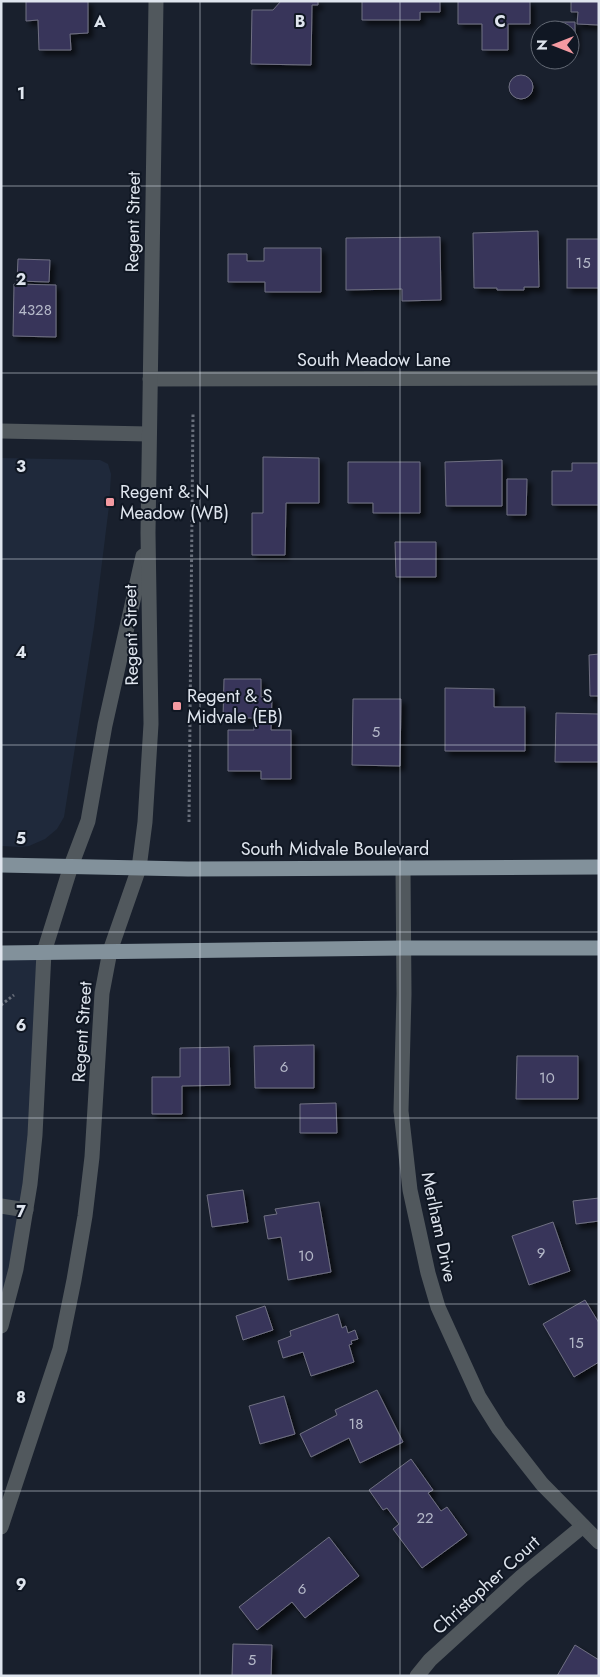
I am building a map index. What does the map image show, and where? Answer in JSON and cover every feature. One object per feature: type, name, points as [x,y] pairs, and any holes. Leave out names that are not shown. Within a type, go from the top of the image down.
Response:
[{"type":"main road","name":"South Midvale Boulevard","points":[[1,865],[139,868],[599,867]]},
{"type":"main road","points":[[1,953],[403,948],[599,948]]},
{"type":"street","name":"Regent Street","points":[[1,1527],[60,1349],[85,1216],[92,1156],[102,993],[110,951],[139,868],[145,822],[151,724],[148,532],[156,1]]},
{"type":"street","name":"South Meadow Lane","points":[[150,379],[599,378]]},
{"type":"street","points":[[1,431],[150,434]]},
{"type":"street","name":"Regent Street","points":[[1,1326],[16,1269],[30,1184],[35,1135],[44,952],[71,866],[88,821],[105,725],[148,532]]},
{"type":"street","name":"Merlham Drive","points":[[403,868],[404,994],[401,1111],[410,1190],[420,1241],[438,1307],[478,1397],[499,1429],[542,1484],[599,1542]]},
{"type":"street","points":[[1,1206],[26,1210]]},
{"type":"street","name":"Christopher Court","points":[[417,1676],[430,1660],[521,1577],[583,1526]]},
{"type":"path","points":[[189,822],[193,414]]},
{"type":"path","points":[[1,1004],[14,995]]},
{"type":"shaded area","points":[[1,458],[100,460],[108,464],[111,474],[109,506],[94,627],[64,817],[57,829],[45,839],[29,846],[21,847],[1,846]]},
{"type":"shaded area","points":[[44,952],[35,1135],[1,1326],[1,953]]},
{"type":"building","points":[[26,1],[88,1],[88,33],[70,34],[71,50],[39,50],[38,20],[26,21]]},
{"type":"building","points":[[281,1],[318,1],[318,5],[312,5],[311,65],[251,64],[252,10],[273,10]]},
{"type":"building","points":[[362,1],[440,1],[440,12],[420,12],[420,20],[362,20]]},
{"type":"building","points":[[458,1],[530,1],[530,24],[508,24],[508,50],[482,50],[482,24],[458,24]]},
{"type":"building","points":[[571,1],[599,1],[599,25],[580,24],[580,20],[577,20],[578,12],[571,12]]},
{"type":"building","points":[[521,75],[530,78],[533,87],[530,96],[521,99],[512,96],[509,87],[512,78]]},
{"type":"building","points":[[538,231],[539,287],[524,287],[524,290],[474,288],[473,233]]},
{"type":"building","points":[[440,237],[441,300],[402,301],[402,289],[346,290],[346,238]]},
{"type":"building","points":[[567,239],[599,239],[599,288],[567,288]]},
{"type":"building","points":[[264,248],[321,248],[321,292],[265,292],[265,282],[228,282],[228,254],[247,254],[247,261],[264,261]]},
{"type":"building","points":[[18,259],[50,260],[49,282],[17,281]]},
{"type":"building","points":[[14,284],[56,285],[56,337],[13,336]]},
{"type":"building","points":[[263,457],[319,458],[319,503],[286,503],[285,555],[252,555],[252,513],[263,513]]},
{"type":"building","points":[[502,460],[502,506],[446,506],[445,462]]},
{"type":"building","points":[[348,462],[420,462],[420,513],[373,513],[373,503],[348,503]]},
{"type":"building","points":[[572,463],[599,463],[599,505],[552,505],[552,471],[572,471]]},
{"type":"building","points":[[507,479],[527,479],[526,515],[507,515]]},
{"type":"building","points":[[395,542],[436,542],[436,577],[396,577]]},
{"type":"building","points":[[599,654],[599,696],[590,696],[589,655]]},
{"type":"building","points":[[224,679],[261,679],[261,697],[272,697],[271,730],[291,730],[291,779],[261,779],[261,771],[228,771],[228,730],[254,730],[254,718],[223,718]]},
{"type":"building","points":[[445,688],[494,689],[494,707],[525,707],[525,751],[445,751]]},
{"type":"building","points":[[353,699],[401,699],[400,766],[352,765]]},
{"type":"building","points":[[556,713],[599,714],[599,762],[555,762]]},
{"type":"building","points":[[314,1045],[314,1088],[255,1088],[254,1046]]},
{"type":"building","points":[[229,1047],[230,1085],[182,1086],[182,1114],[152,1114],[152,1077],[180,1077],[180,1048]]},
{"type":"building","points":[[517,1056],[578,1056],[578,1099],[516,1099]]},
{"type":"building","points":[[336,1103],[337,1133],[300,1133],[300,1104]]},
{"type":"building","points":[[243,1190],[248,1222],[212,1227],[207,1195]]},
{"type":"building","points":[[599,1198],[599,1221],[576,1224],[573,1201]]},
{"type":"building","points":[[319,1202],[331,1272],[288,1280],[281,1237],[268,1239],[264,1216],[277,1214],[275,1209]]},
{"type":"building","points":[[553,1222],[570,1271],[529,1285],[512,1236]]},
{"type":"building","points":[[585,1300],[599,1323],[599,1362],[574,1377],[543,1324]]},
{"type":"building","points":[[265,1306],[273,1330],[243,1340],[236,1316]]},
{"type":"building","points":[[338,1314],[342,1328],[346,1326],[348,1333],[355,1330],[358,1339],[351,1341],[352,1344],[349,1345],[354,1362],[311,1376],[303,1352],[283,1358],[278,1341],[291,1336],[290,1331]]},
{"type":"building","points":[[377,1390],[403,1442],[360,1463],[349,1438],[311,1457],[300,1434],[337,1415],[335,1410]]},
{"type":"building","points":[[284,1396],[295,1434],[260,1444],[249,1406]]},
{"type":"building","points":[[411,1459],[433,1490],[428,1493],[441,1511],[447,1507],[467,1535],[422,1568],[393,1529],[399,1524],[387,1508],[383,1510],[369,1490]]},
{"type":"building","points":[[329,1537],[359,1576],[305,1618],[292,1602],[257,1630],[239,1607]]},
{"type":"building","points":[[233,1644],[272,1645],[271,1676],[232,1676]]},
{"type":"building","points":[[575,1645],[599,1660],[599,1676],[557,1676]]},
{"type":"place","name":"Regent & N Meadow (WB)","points":[[110,502]]},
{"type":"place","name":"Regent & S Midvale (EB)","points":[[177,706]]}]
